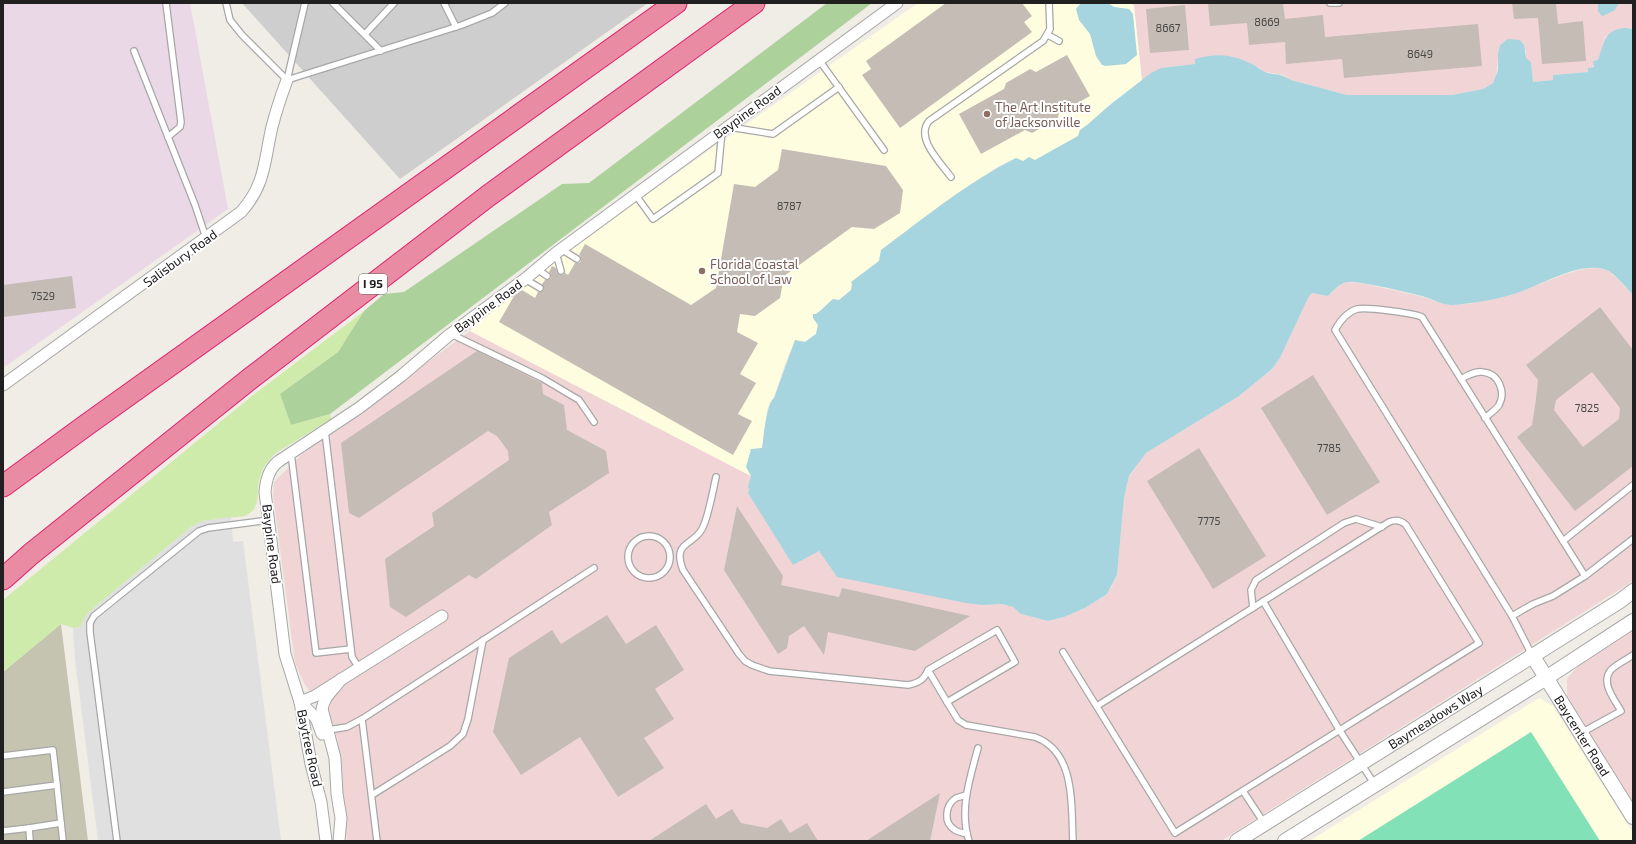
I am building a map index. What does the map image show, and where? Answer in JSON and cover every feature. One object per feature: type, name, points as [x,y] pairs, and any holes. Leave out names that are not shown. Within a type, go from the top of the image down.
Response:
[{"type":"highway","points":[[3,486],[676,3]]},
{"type":"highway","name":"I 95","points":[[3,579],[31,554],[251,378],[482,200],[754,3]]},
{"type":"street","name":"Baypine Road","points":[[300,702],[285,654],[265,492],[267,478],[276,463],[359,408],[401,376],[451,333],[525,279],[559,251],[897,3]]},
{"type":"street","name":"Salisbury Road","points":[[3,385],[206,239],[241,212],[251,201],[260,186],[271,129],[287,80]]},
{"type":"street","name":"Baymeadows Way","points":[[1237,841],[1620,601],[1633,590]]},
{"type":"street","points":[[300,702],[315,696],[442,616]]},
{"type":"street","name":"Baymeadows Way","points":[[1285,841],[1546,678],[1633,621]]},
{"type":"street","name":"Baycenter Road","points":[[1532,655],[1633,817]]},
{"type":"street","name":"Baytree Road","points":[[339,838],[341,818],[337,794],[335,758],[323,715],[324,702],[341,679]]},
{"type":"street","name":"Baytree Road","points":[[300,702],[316,718],[326,748],[332,807],[339,838]]},
{"type":"street","name":"Baytree Road","points":[[300,702],[311,764],[322,802],[326,841]]},
{"type":"lane","points":[[166,3],[181,122],[180,127],[168,137]]},
{"type":"lane","points":[[226,3],[230,20],[242,35],[287,80]]},
{"type":"lane","points":[[287,80],[305,3]]},
{"type":"lane","points":[[333,3],[382,50]]},
{"type":"lane","points":[[365,34],[394,3]]},
{"type":"lane","points":[[444,3],[456,27]]},
{"type":"lane","points":[[287,80],[456,27],[492,13],[505,3]]},
{"type":"lane","points":[[951,177],[927,143],[924,134],[926,124],[929,120],[1039,44],[1048,35],[1051,22],[1049,3]]},
{"type":"lane","points":[[1330,3],[1339,3]]},
{"type":"lane","points":[[1048,35],[1059,40]]},
{"type":"lane","points":[[134,51],[206,239]]},
{"type":"lane","points":[[819,60],[884,150]]},
{"type":"lane","points":[[635,194],[653,219],[718,173],[725,129],[773,134],[839,87]]},
{"type":"lane","points":[[561,271],[559,251],[577,259]]},
{"type":"lane","points":[[537,269],[547,276]]},
{"type":"lane","points":[[525,279],[540,288]]},
{"type":"lane","points":[[1532,655],[1512,616],[1335,330],[1340,321],[1349,313],[1357,309],[1415,314],[1422,317],[1426,321],[1485,418],[1585,576]]},
{"type":"lane","points":[[451,333],[542,378],[572,396],[578,400],[594,422]]},
{"type":"lane","points":[[1462,379],[1473,373],[1483,372],[1492,375],[1499,381],[1502,390],[1498,407],[1485,418]]},
{"type":"lane","points":[[325,431],[352,658],[359,668]]},
{"type":"lane","points":[[291,453],[316,653],[351,649]]},
{"type":"lane","points":[[716,477],[702,529],[684,545],[680,555],[683,570],[745,661],[769,671],[908,686],[926,677],[928,670],[997,630],[1015,662],[946,702]]},
{"type":"lane","points":[[1562,541],[1633,485]]},
{"type":"lane","points":[[1253,608],[1251,590],[1256,580],[1344,523],[1356,519],[1382,527]]},
{"type":"lane","points":[[117,841],[90,632],[90,622],[94,616],[199,531],[208,528],[269,520]]},
{"type":"lane","points":[[1063,652],[1175,834],[1479,643],[1406,525],[1403,522],[1395,520],[1097,706]]},
{"type":"lane","points":[[647,535],[660,538],[669,548],[671,555],[670,562],[664,573],[652,578],[645,578],[634,572],[628,560],[628,553],[635,541],[647,535]]},
{"type":"lane","points":[[1512,616],[1533,604],[1553,596],[1585,576],[1633,538]]},
{"type":"lane","points":[[671,555],[680,555]]},
{"type":"lane","points":[[328,730],[347,727],[362,719],[594,568]]},
{"type":"lane","points":[[1263,601],[1340,731],[1375,785]]},
{"type":"lane","points":[[372,795],[450,746],[463,734],[468,719],[483,640]]},
{"type":"lane","points":[[1581,733],[1620,711],[1608,688],[1607,678],[1610,671],[1633,655]]},
{"type":"lane","points":[[928,670],[958,720],[966,725],[1035,737],[1051,746],[1061,761],[1070,785],[1072,841]]},
{"type":"lane","points":[[362,719],[377,841]]},
{"type":"lane","points":[[969,841],[965,816],[966,795],[978,748]]},
{"type":"lane","points":[[3,756],[53,750],[63,841]]},
{"type":"lane","points":[[3,792],[57,785]]},
{"type":"lane","points":[[1243,791],[1264,824]]},
{"type":"lane","points":[[966,795],[956,798],[949,806],[946,814],[948,824],[954,830],[967,834]]},
{"type":"lane","points":[[3,831],[61,823]]},
{"type":"lane","points":[[29,828],[30,841]]},
{"type":"shaded area","points":[[3,3],[190,3],[228,209],[3,368]]},
{"type":"shaded area","points":[[242,3],[648,3],[400,179]]},
{"type":"shaded area","name":"Florida Coastal School of Law","points":[[918,3],[1131,3],[1134,6],[1142,81],[1080,130],[1078,136],[1035,160],[1023,161],[1016,158],[997,167],[931,213],[881,250],[879,261],[851,282],[851,290],[839,300],[828,303],[827,306],[816,314],[813,318],[818,325],[816,334],[805,342],[795,341],[785,363],[774,398],[770,401],[767,411],[768,418],[762,448],[751,476],[470,331],[517,286]]},
{"type":"shaded area","points":[[1131,3],[1633,3],[1633,29],[1630,28],[1605,37],[1598,60],[1588,72],[1553,75],[1554,80],[1533,82],[1531,62],[1526,58],[1526,51],[1502,43],[1499,48],[1496,76],[1493,83],[1483,89],[1452,95],[1347,95],[1291,80],[1284,75],[1265,72],[1258,67],[1195,64],[1161,68],[1142,81],[1134,6]]},
{"type":"shaded area","points":[[1594,268],[1606,269],[1633,295],[1633,581],[1221,841],[347,841],[342,801],[338,741],[330,718],[304,683],[295,663],[273,495],[274,482],[301,455],[470,331],[751,476],[748,486],[819,551],[837,577],[983,605],[1002,604],[1013,607],[1021,614],[1048,621],[1064,617],[1085,608],[1107,594],[1117,575],[1124,498],[1129,477],[1146,453],[1239,396],[1272,369],[1280,358],[1308,298],[1312,293],[1328,296],[1346,282],[1366,284],[1423,297],[1448,305],[1469,304],[1514,294],[1563,275],[1579,270]]},
{"type":"shaded area","points":[[231,517],[233,542],[243,541],[281,841],[98,841],[75,659],[73,628],[81,627],[88,613],[191,527],[203,521]]},
{"type":"shaded area","points":[[61,624],[88,841],[3,841],[3,672]]},
{"type":"shaded area","points":[[1633,628],[1633,802],[1567,696],[1567,679],[1579,665]]},
{"type":"shaded area","points":[[1539,698],[1553,706],[1633,833],[1633,841],[1600,841],[1531,732],[1358,841],[1309,841]]},
{"type":"green space","points":[[827,3],[872,3],[330,414],[291,425],[280,394],[338,352],[364,311],[384,294],[404,292],[562,184],[589,183]]},
{"type":"green space","points":[[364,311],[338,352],[280,394],[291,425],[330,414],[331,419],[276,453],[269,460],[261,474],[258,486],[257,503],[251,512],[245,516],[203,521],[191,527],[88,613],[81,627],[73,628],[61,624],[3,672],[3,600],[252,396]]},
{"type":"green space","points":[[1531,732],[1600,841],[1358,841]]},
{"type":"water","points":[[1081,3],[1108,3],[1114,7],[1129,9],[1133,14],[1137,55],[1126,64],[1102,65],[1096,56],[1090,34],[1079,20],[1076,9]]},
{"type":"water","points":[[1598,3],[1619,3],[1615,10],[1603,16],[1598,11]]},
{"type":"water","points":[[1626,28],[1633,29],[1633,295],[1620,280],[1608,270],[1593,268],[1570,272],[1507,296],[1454,305],[1438,302],[1422,296],[1354,282],[1342,284],[1328,296],[1312,293],[1308,298],[1280,358],[1272,369],[1239,396],[1146,453],[1129,476],[1124,498],[1117,575],[1107,594],[1085,608],[1064,617],[1048,621],[1021,614],[1013,607],[1002,604],[983,605],[966,603],[837,577],[819,551],[793,565],[748,493],[748,486],[751,476],[746,467],[751,449],[762,448],[769,407],[774,398],[795,340],[805,342],[816,334],[818,325],[813,318],[813,314],[816,314],[833,299],[839,300],[851,290],[851,282],[879,261],[881,250],[947,201],[981,178],[1016,158],[1023,161],[1029,157],[1035,160],[1078,136],[1080,130],[1151,73],[1161,68],[1195,64],[1195,59],[1203,57],[1217,55],[1231,56],[1254,65],[1265,72],[1347,95],[1452,95],[1483,89],[1493,83],[1498,70],[1498,53],[1500,45],[1508,39],[1520,40],[1524,45],[1526,58],[1531,62],[1533,82],[1553,80],[1553,75],[1588,72],[1588,68],[1594,67],[1593,61],[1598,60],[1606,38],[1609,34],[1613,31]]},
{"type":"building","points":[[946,3],[1022,3],[1032,16],[1024,22],[1032,32],[900,128],[862,75],[871,69],[866,61]]},
{"type":"building","points":[[1208,3],[1283,3],[1285,19],[1323,15],[1325,37],[1478,24],[1482,66],[1344,78],[1342,59],[1286,64],[1285,42],[1249,45],[1247,23],[1210,26]]},
{"type":"building","points":[[1512,3],[1556,3],[1558,24],[1583,21],[1586,61],[1542,64],[1538,18],[1514,19]]},
{"type":"building","points":[[1185,5],[1189,50],[1150,53],[1146,9]]},
{"type":"building","points":[[1067,55],[1090,96],[1059,113],[1058,118],[1032,133],[1025,130],[981,154],[959,114],[1004,89],[1006,83],[1030,69],[1036,72]]},
{"type":"building","points":[[782,149],[886,166],[903,190],[900,213],[874,229],[852,227],[784,276],[780,298],[755,316],[740,314],[737,332],[758,343],[740,374],[756,383],[738,414],[752,421],[733,455],[499,322],[514,296],[522,290],[535,298],[538,292],[543,290],[544,288],[542,284],[545,280],[551,278],[549,272],[552,266],[556,268],[558,274],[562,275],[565,273],[568,275],[575,263],[579,263],[581,261],[581,257],[579,255],[585,244],[691,305],[716,288],[734,184],[755,187],[778,170]]},
{"type":"building","points":[[72,276],[76,308],[3,317],[3,285]]},
{"type":"building","points":[[1600,307],[1633,350],[1633,466],[1575,511],[1517,437],[1532,425],[1536,399],[1538,380],[1526,365]],"holes":[[[1592,372],[1620,408],[1619,419],[1583,447],[1554,410],[1556,400]]]},
{"type":"building","points":[[477,351],[542,383],[543,394],[564,405],[567,430],[606,451],[609,473],[549,512],[552,525],[476,579],[469,575],[406,617],[390,607],[385,559],[434,526],[432,513],[509,460],[508,451],[497,436],[488,431],[359,518],[349,513],[341,443]]},
{"type":"building","points":[[1313,375],[1380,482],[1327,515],[1261,408]]},
{"type":"building","points":[[1199,448],[1266,556],[1213,589],[1147,481]]},
{"type":"building","points":[[737,506],[783,576],[781,585],[839,597],[842,588],[970,616],[915,651],[828,632],[824,655],[804,626],[789,636],[787,648],[778,654],[724,570]]},
{"type":"building","points":[[607,615],[626,644],[656,625],[684,670],[655,689],[674,719],[644,738],[664,768],[618,797],[580,737],[521,775],[493,732],[509,658],[552,630],[561,644]]},
{"type":"building","points":[[940,793],[930,841],[866,841]]},
{"type":"building","points":[[706,804],[716,819],[732,809],[741,823],[767,828],[781,819],[790,833],[807,823],[818,841],[649,841]]},
{"type":"place","name":"The Art Institute of Jacksonville","points":[[987,114]]},
{"type":"place","name":"Florida Coastal School of Law","points":[[702,271]]}]
